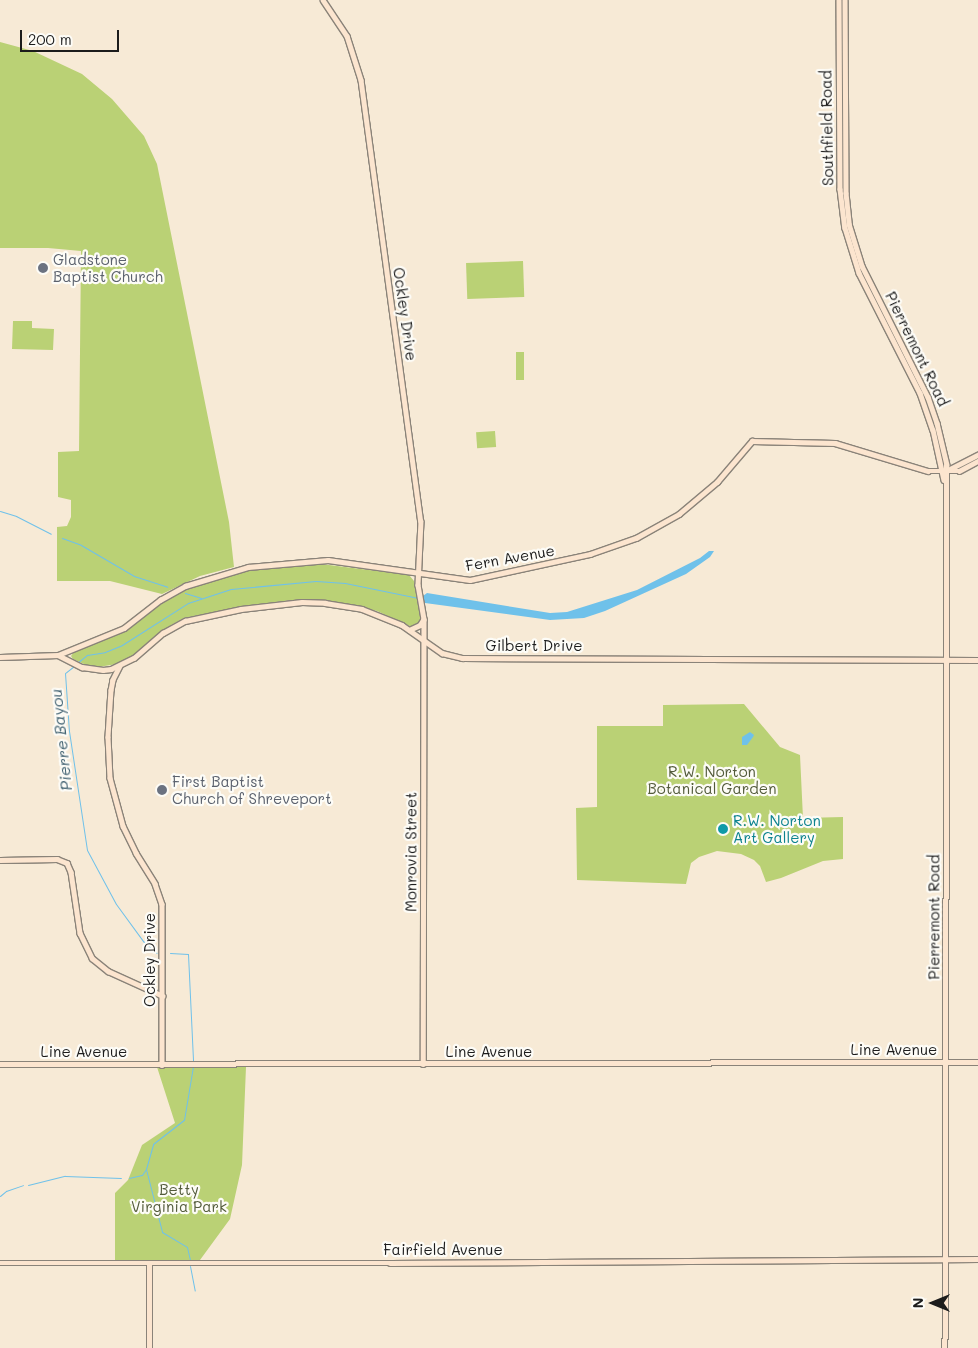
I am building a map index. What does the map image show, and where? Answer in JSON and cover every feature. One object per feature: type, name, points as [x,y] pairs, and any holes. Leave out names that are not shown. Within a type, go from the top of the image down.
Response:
[{"type":"street","name":"Ockley Drive","points":[[323,0],[347,36],[360,80],[419,508],[421,532],[418,588],[424,616],[424,640]]},
{"type":"street","name":"Southfield Road","points":[[839,0],[843,128]]},
{"type":"street","name":"Southfield Road","points":[[845,0],[843,166],[845,213],[855,255]]},
{"type":"street","name":"Pierremont Road","points":[[855,255],[894,328],[937,422],[946,487],[946,1260],[944,1348]]},
{"type":"street","name":"Pierremont Road","points":[[855,255],[888,331],[920,387]]},
{"type":"street","points":[[888,331],[894,328]]},
{"type":"street","name":"Fern Avenue","points":[[58,655],[124,628],[160,600],[184,586],[243,568],[319,559],[474,580],[580,557],[621,544],[663,524],[693,504],[727,471],[752,441],[835,443],[928,471],[959,471],[978,461]]},
{"type":"street","points":[[944,471],[978,455]]},
{"type":"street","name":"Gilbert Drive","points":[[120,666],[140,654],[167,630],[185,621],[220,613],[290,603],[325,603],[362,609],[409,630],[442,653],[462,658],[978,660]]},
{"type":"street","points":[[409,630],[420,625],[424,616]]},
{"type":"street","name":"Monrovia Street","points":[[423,1064],[424,640]]},
{"type":"street","points":[[0,657],[58,655],[78,665],[102,670],[120,666]]},
{"type":"street","name":"Ockley Drive","points":[[120,666],[113,680],[111,690],[108,743],[110,778],[123,826],[136,853],[155,884],[162,904],[162,1064]]},
{"type":"street","points":[[0,860],[57,860],[65,862],[71,872],[79,928],[87,951],[98,964],[108,971],[163,996]]},
{"type":"street","name":"Line Avenue","points":[[0,1064],[978,1062]]},
{"type":"street","name":"Fairfield Avenue","points":[[0,1262],[978,1259]]},
{"type":"street","points":[[150,1263],[150,1348]]},
{"type":"green space","points":[[0,42],[33,51],[82,74],[112,99],[144,136],[157,164],[229,522],[234,567],[200,576],[162,594],[110,581],[57,581],[57,527],[67,526],[71,517],[71,500],[58,497],[58,452],[79,451],[81,251],[48,248],[0,248]]},
{"type":"green space","points":[[523,261],[524,297],[467,299],[466,263]]},
{"type":"green space","points":[[13,321],[32,321],[32,328],[54,329],[53,350],[12,349]]},
{"type":"green space","points":[[516,352],[524,352],[524,380],[516,380]]},
{"type":"green space","points":[[495,431],[496,447],[477,448],[476,432]]},
{"type":"green space","points":[[313,563],[409,575],[414,581],[421,622],[412,627],[377,611],[343,603],[292,600],[244,606],[184,618],[171,625],[135,654],[117,664],[98,667],[86,665],[73,659],[71,656],[74,652],[127,630],[157,605],[189,587],[248,570]]},
{"type":"green space","name":"R.W. Norton Botanical Garden","points":[[744,704],[780,747],[800,755],[803,818],[843,817],[843,859],[823,861],[766,882],[760,866],[754,860],[741,854],[717,851],[699,857],[691,863],[686,884],[577,880],[576,808],[597,807],[597,726],[663,726],[663,705]]},
{"type":"green space","name":"Betty Virginia Park","points":[[157,1067],[246,1067],[242,1165],[230,1219],[200,1260],[115,1260],[115,1193],[128,1180],[142,1145],[175,1123]]},
{"type":"water","points":[[709,551],[714,551],[710,557],[686,574],[605,611],[584,618],[550,620],[425,603],[423,600],[423,596],[427,593],[550,613],[567,612],[637,590],[700,558]]},
{"type":"water","points":[[750,732],[754,735],[753,737],[747,745],[742,745],[742,737]]},
{"type":"waterway","points":[[0,511],[16,516],[51,534]]},
{"type":"waterway","points":[[62,538],[81,545],[134,576],[167,587]]},
{"type":"waterway","name":"Pierre Bayou","points":[[77,663],[87,655],[105,652],[122,645],[188,603],[231,589],[316,581],[345,583],[419,598]]},
{"type":"waterway","points":[[185,593],[201,598]]},
{"type":"waterway","name":"Pierre Bayou","points":[[74,666],[65,673],[69,731],[87,850],[116,904],[143,941],[157,953]]},
{"type":"waterway","name":"Pierre Bayou","points":[[170,953],[188,954],[193,1062]]},
{"type":"waterway","points":[[129,1178],[142,1175],[146,1169],[153,1144],[184,1120],[193,1066]]},
{"type":"waterway","points":[[146,1169],[162,1232],[187,1247],[190,1260]]},
{"type":"waterway","points":[[28,1185],[65,1176],[121,1178]]},
{"type":"waterway","points":[[0,1196],[6,1191],[23,1185]]},
{"type":"waterway","points":[[190,1266],[195,1291]]},
{"type":"place","name":"Gladstone Baptist Church","points":[[43,268]]},
{"type":"place","name":"First Baptist Church of Shreveport","points":[[162,790]]},
{"type":"place","name":"R.W. Norton Art Gallery","points":[[723,829]]}]
